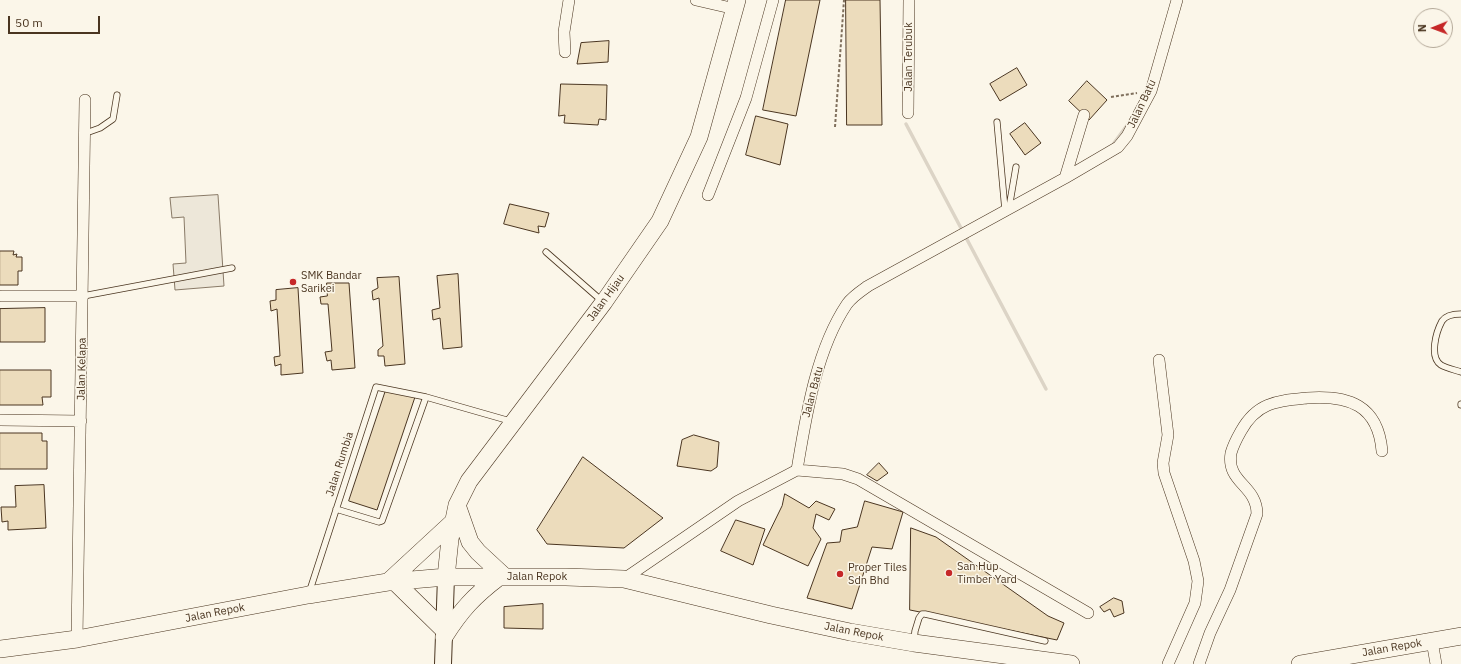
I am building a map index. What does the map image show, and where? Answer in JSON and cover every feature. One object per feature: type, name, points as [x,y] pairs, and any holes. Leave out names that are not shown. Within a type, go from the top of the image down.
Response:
[{"type":"main road","name":"Jalan Hijau","points":[[446,577],[450,539],[455,513],[469,481],[604,302],[660,221],[699,137],[736,4]]},
{"type":"main road","points":[[455,513],[470,542],[502,577],[476,594],[459,613],[444,634],[391,582],[455,513]]},
{"type":"main road","name":"Jalan Repok","points":[[0,648],[77,639],[308,595],[391,582],[446,577],[624,578],[771,615],[850,632],[914,643],[1070,664]]},
{"type":"main road","points":[[442,664],[446,577]]},
{"type":"main road","name":"Jalan Repok","points":[[1300,664],[1461,636]]},
{"type":"street","points":[[565,52],[564,32],[569,0]]},
{"type":"street","points":[[696,0],[736,4]]},
{"type":"street","points":[[708,195],[746,98],[773,0]]},
{"type":"street","name":"Jalan Terubuk","points":[[908,113],[909,0]]},
{"type":"street","name":"Jalan Batu","points":[[797,470],[805,420],[820,363],[832,332],[848,303],[868,286],[1065,178],[1118,147],[1127,136],[1151,91],[1177,0]]},
{"type":"street","name":"Jalan Kelapa","points":[[77,639],[86,133],[85,100]]},
{"type":"street","points":[[1065,178],[1084,115]]},
{"type":"street","points":[[2,296],[83,296]]},
{"type":"street","points":[[1159,360],[1168,435],[1163,463],[1164,473],[1194,561],[1198,581],[1193,609],[1168,664]]},
{"type":"street","points":[[1199,664],[1210,633],[1230,590],[1257,514],[1257,504],[1253,494],[1234,475],[1230,464],[1231,453],[1235,442],[1250,418],[1258,409],[1269,404],[1282,401],[1315,398],[1343,398],[1355,403],[1376,425],[1382,451]]},
{"type":"street","points":[[0,420],[81,421]]},
{"type":"street","points":[[624,578],[738,501],[797,470],[843,474],[858,479],[1088,613]]},
{"type":"street","points":[[1432,641],[1436,664]]},
{"type":"lane","points":[[86,133],[100,128],[113,119],[117,95]]},
{"type":"lane","points":[[997,122],[1007,209]]},
{"type":"lane","points":[[1007,209],[1016,167]]},
{"type":"lane","points":[[546,252],[604,302]]},
{"type":"lane","points":[[83,296],[232,268]]},
{"type":"lane","points":[[1461,314],[1451,314],[1442,320],[1434,346],[1434,356],[1440,364],[1461,372]]},
{"type":"lane","name":"Jalan Rumbia","points":[[308,595],[376,387],[426,397]]},
{"type":"lane","points":[[336,509],[380,522],[382,521],[426,397],[513,422]]},
{"type":"lane","points":[[914,643],[915,631],[919,618],[922,614],[1045,641]]},
{"type":"path","points":[[835,127],[844,0]]},
{"type":"path","points":[[1111,97],[1151,91]]},
{"type":"shaded area","points":[[218,195],[224,286],[175,290],[173,264],[186,263],[184,217],[172,218],[170,198]]},
{"type":"building","points":[[786,0],[820,0],[796,116],[763,110]]},
{"type":"building","points":[[846,0],[880,0],[882,125],[847,125]]},
{"type":"building","points":[[609,41],[608,62],[577,64],[581,43]]},
{"type":"building","points":[[1017,68],[1027,85],[1000,101],[990,84]]},
{"type":"building","points":[[1087,81],[1107,100],[1089,120],[1069,101]]},
{"type":"building","points":[[561,84],[607,85],[606,120],[599,119],[598,125],[564,123],[565,115],[559,116]]},
{"type":"building","points":[[756,116],[788,124],[780,165],[746,155]]},
{"type":"building","points":[[1025,123],[1041,143],[1025,155],[1010,134]]},
{"type":"building","points":[[510,204],[549,213],[545,227],[538,226],[539,233],[504,224]]},
{"type":"building","points":[[0,251],[14,251],[13,255],[17,254],[16,257],[22,257],[22,271],[18,271],[18,285],[0,285]]},
{"type":"building","points":[[458,274],[462,347],[443,349],[440,318],[433,320],[432,310],[440,308],[437,276]]},
{"type":"building","points":[[399,277],[405,364],[385,366],[384,356],[378,356],[378,350],[383,346],[379,298],[373,300],[372,291],[378,288],[377,278]]},
{"type":"building","points":[[327,283],[349,283],[355,368],[332,370],[331,360],[327,361],[325,352],[332,351],[328,304],[321,304],[320,297],[327,296]]},
{"type":"building","points":[[298,288],[303,373],[281,375],[281,364],[275,366],[274,357],[280,356],[277,309],[271,311],[270,301],[276,300],[276,290]]},
{"type":"building","points":[[45,308],[45,342],[0,342],[0,309]]},
{"type":"building","points":[[0,370],[51,370],[51,397],[42,397],[43,405],[0,405]]},
{"type":"building","points":[[386,390],[415,397],[377,510],[349,501]]},
{"type":"building","points":[[0,433],[42,433],[42,441],[47,441],[47,469],[0,469]]},
{"type":"building","points":[[694,435],[719,442],[717,467],[711,471],[677,466],[682,440]]},
{"type":"building","points":[[583,457],[663,518],[624,548],[547,544],[537,530]]},
{"type":"building","points":[[879,463],[888,473],[877,481],[867,475]]},
{"type":"building","points":[[44,485],[46,528],[8,530],[8,521],[2,522],[1,507],[16,507],[15,486]]},
{"type":"building","points":[[785,494],[809,508],[816,501],[835,509],[829,520],[816,514],[813,528],[821,539],[808,566],[763,545],[782,506]]},
{"type":"building","name":"Proper Tiles Sdn Bhd","points":[[865,501],[903,512],[892,549],[872,547],[852,609],[807,598],[827,543],[840,542],[842,530],[857,527]]},
{"type":"building","points":[[736,520],[765,529],[753,565],[721,551]]},
{"type":"building","name":"San Hup Timber Yard","points":[[911,528],[936,537],[1048,616],[1064,623],[1057,640],[910,610]]},
{"type":"building","points":[[1114,598],[1122,601],[1124,613],[1114,617],[1110,609],[1104,612],[1100,607]]},
{"type":"building","points":[[543,604],[543,629],[504,628],[504,607]]},
{"type":"waterway","points":[[906,124],[1046,389]]},
{"type":"waterway","points":[[1114,143],[1128,124]]},
{"type":"place","name":"SMK Bandar Sarikei","points":[[293,282]]},
{"type":"place","name":"San Hup Timber Yard","points":[[949,573]]},
{"type":"place","name":"Proper Tiles Sdn Bhd","points":[[840,574]]}]
